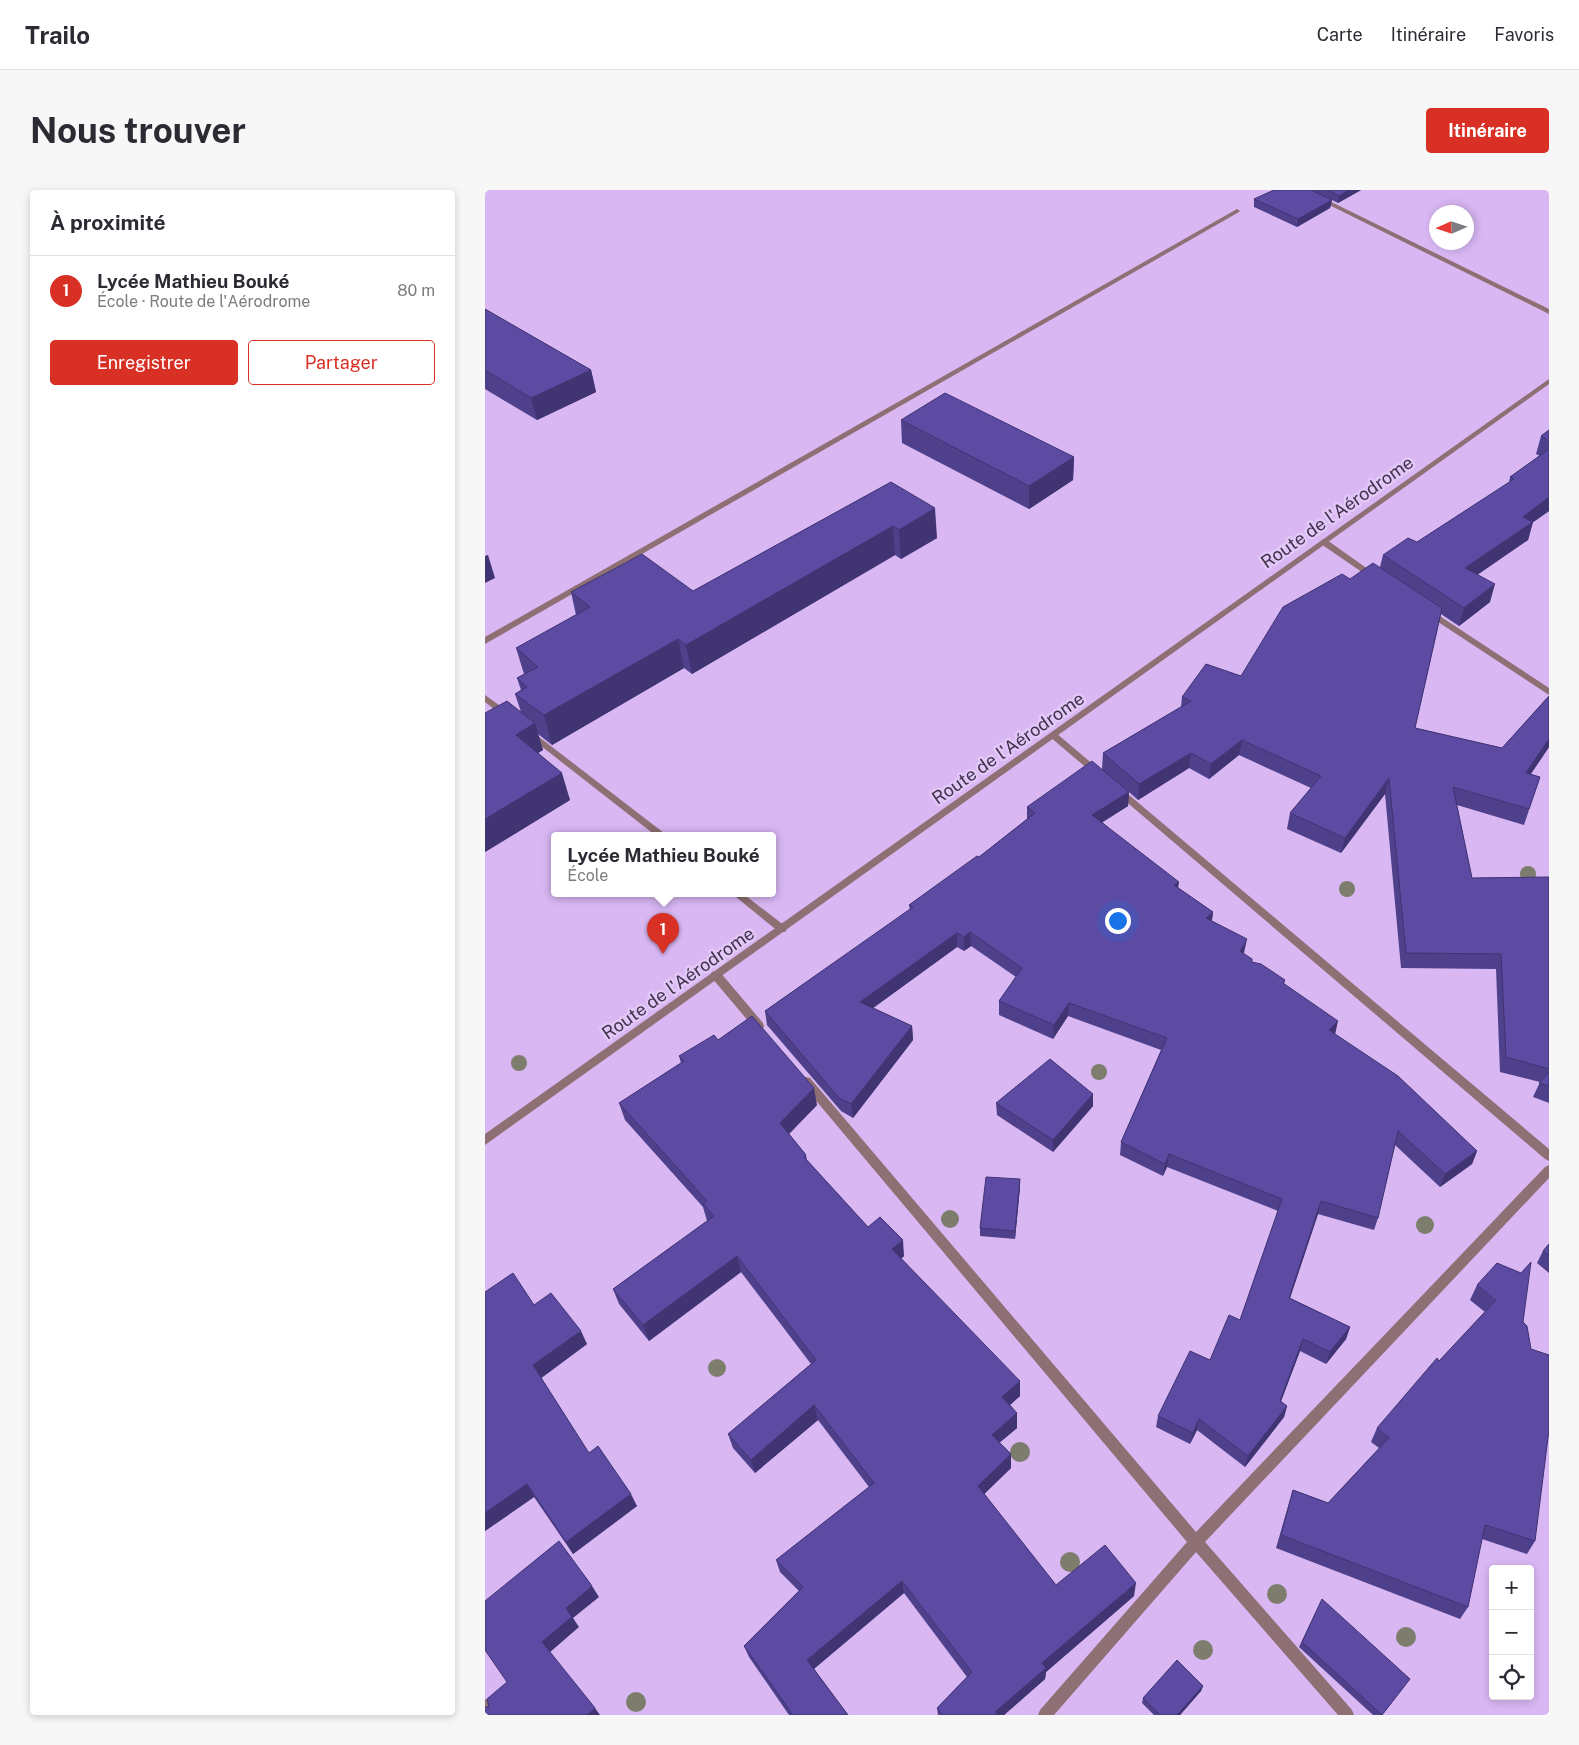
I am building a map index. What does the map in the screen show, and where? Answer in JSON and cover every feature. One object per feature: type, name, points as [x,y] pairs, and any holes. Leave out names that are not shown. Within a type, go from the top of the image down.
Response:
[{"type":"street","points":[[1302,190],[1549,312]]},
{"type":"street","points":[[485,641],[1237,211]]},
{"type":"street","name":"Route de l'Aérodrome","points":[[485,1140],[1549,381]]},
{"type":"street","points":[[1323,542],[1380,580]]},
{"type":"street","points":[[1420,606],[1549,692]]},
{"type":"street","points":[[485,698],[657,832]]},
{"type":"street","points":[[1053,735],[1549,1156]]},
{"type":"street","points":[[740,897],[782,928]]},
{"type":"street","points":[[716,975],[767,1036]]},
{"type":"street","points":[[799,1073],[1196,1542],[1347,1715]]},
{"type":"street","points":[[1045,1715],[1196,1542],[1549,1170]]},
{"type":"street","points":[[485,1706],[490,1715]]},
{"type":"building","points":[[1274,190],[1311,190],[1332,200],[1298,219],[1254,199]]},
{"type":"building","points":[[1328,190],[1349,190],[1339,196]]},
{"type":"building","points":[[485,309],[591,370],[531,398],[485,370]]},
{"type":"building","points":[[945,393],[1074,457],[1029,486],[901,420]]},
{"type":"building","points":[[1549,430],[1549,441],[1541,436]]},
{"type":"building","points":[[1549,449],[1549,497],[1523,517],[1533,522],[1465,568],[1495,584],[1464,608],[1383,555],[1408,538],[1417,542],[1514,479],[1510,477]]},
{"type":"building","points":[[891,482],[935,508],[899,530],[893,526],[686,645],[678,639],[544,715],[515,694],[527,687],[517,678],[538,667],[516,648],[590,607],[571,592],[642,554],[693,591]]},
{"type":"building","points":[[1373,563],[1442,608],[1415,728],[1502,748],[1549,696],[1549,739],[1526,773],[1540,777],[1529,809],[1453,787],[1472,878],[1549,877],[1549,1069],[1506,1057],[1501,954],[1406,953],[1389,778],[1345,838],[1290,813],[1321,776],[1242,740],[1211,764],[1191,753],[1139,784],[1103,753],[1191,701],[1182,697],[1206,664],[1241,676],[1283,607],[1342,574],[1350,579]]},
{"type":"building","points":[[507,701],[535,723],[516,735],[562,773],[485,819],[485,713]]},
{"type":"building","points":[[1092,761],[1129,792],[1092,815],[1179,882],[1174,885],[1213,912],[1206,918],[1247,939],[1240,951],[1252,959],[1252,962],[1261,964],[1285,980],[1283,983],[1338,1021],[1329,1030],[1398,1076],[1477,1151],[1445,1174],[1398,1131],[1378,1218],[1321,1201],[1289,1298],[1350,1327],[1330,1352],[1303,1339],[1280,1401],[1287,1406],[1248,1456],[1199,1419],[1193,1433],[1158,1416],[1190,1351],[1210,1360],[1229,1315],[1240,1320],[1282,1199],[1169,1154],[1165,1164],[1121,1142],[1167,1038],[1069,1003],[1054,1025],[999,1001],[1022,968],[970,932],[964,937],[957,933],[860,1002],[912,1026],[851,1104],[839,1098],[765,1011],[913,907],[909,905],[977,856],[979,857],[1035,813],[1027,807]]},
{"type":"building","points":[[752,1016],[814,1088],[780,1123],[806,1155],[804,1157],[868,1227],[880,1217],[903,1240],[892,1249],[1020,1381],[1002,1397],[1017,1413],[992,1435],[1011,1454],[978,1486],[1056,1585],[1105,1545],[1136,1583],[1042,1663],[1046,1668],[995,1712],[998,1715],[943,1715],[937,1708],[972,1672],[902,1581],[807,1660],[848,1715],[793,1715],[744,1646],[803,1587],[776,1560],[874,1483],[814,1405],[751,1460],[728,1434],[816,1360],[737,1256],[643,1325],[613,1289],[714,1216],[703,1204],[707,1201],[619,1103],[684,1061],[679,1056],[714,1035],[718,1040]]},
{"type":"building","points":[[1050,1059],[1093,1094],[1053,1140],[996,1103]]},
{"type":"building","points":[[1549,1072],[1549,1086],[1539,1083]]},
{"type":"building","points":[[986,1177],[1020,1179],[1015,1231],[980,1228]]},
{"type":"building","points":[[1549,1244],[1549,1255],[1543,1251]]},
{"type":"building","points":[[1531,1262],[1523,1322],[1527,1326],[1531,1349],[1549,1355],[1549,1430],[1535,1541],[1485,1525],[1468,1607],[1281,1535],[1293,1490],[1328,1503],[1389,1438],[1377,1428],[1437,1358],[1439,1361],[1496,1300],[1477,1285],[1497,1263],[1521,1273]]},
{"type":"building","points":[[513,1273],[534,1305],[551,1293],[581,1331],[533,1365],[589,1453],[598,1446],[631,1494],[566,1542],[527,1484],[485,1513],[485,1292]]},
{"type":"building","points":[[559,1541],[592,1586],[566,1608],[572,1617],[542,1642],[595,1708],[587,1715],[487,1715],[485,1707],[489,1707],[487,1699],[507,1682],[485,1650],[485,1601]]},
{"type":"building","points":[[1322,1599],[1410,1679],[1382,1715],[1302,1642]]},
{"type":"building","points":[[1177,1660],[1203,1686],[1177,1715],[1160,1715],[1143,1698]]},
{"type":"place","name":"Lycée Mathieu Bouké","points":[[663,954]]}]
